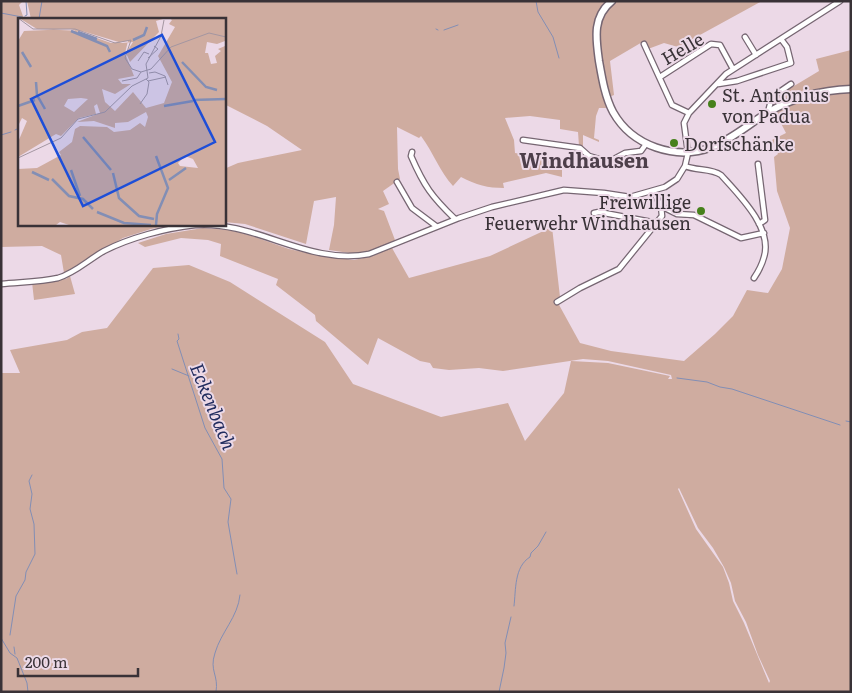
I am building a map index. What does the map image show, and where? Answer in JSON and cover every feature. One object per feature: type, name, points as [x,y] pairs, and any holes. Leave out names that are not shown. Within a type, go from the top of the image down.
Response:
[{"type":"main road","points":[[612,1],[603,10],[596,28],[603,84],[608,101],[619,121],[646,144],[666,151],[688,153],[713,147],[768,112],[796,100],[826,91],[851,89]]},
{"type":"street","points":[[1,284],[58,278],[120,243],[172,229],[196,225],[242,229],[299,249],[355,257],[369,254],[436,226],[492,207],[564,190],[630,197],[665,187],[677,179],[685,166],[688,153],[684,123],[690,113],[716,84],[733,69],[840,1]]},
{"type":"street","points":[[745,36],[756,55]]},
{"type":"street","points":[[716,84],[737,80],[791,63],[787,47],[781,39]]},
{"type":"street","name":"Helle","points":[[644,44],[672,105],[690,113]]},
{"type":"street","name":"Helle","points":[[660,77],[711,44],[720,45],[733,69]]},
{"type":"street","points":[[768,112],[772,97],[792,84]]},
{"type":"street","points":[[523,140],[580,148],[590,156],[606,161],[625,153],[641,151],[646,144]]},
{"type":"street","points":[[412,152],[426,188],[435,200],[455,219]]},
{"type":"street","points":[[758,164],[765,220],[759,224]]},
{"type":"street","points":[[685,166],[695,170],[716,172],[721,175],[746,203],[759,224],[764,233],[766,246],[764,257],[754,278]]},
{"type":"street","points":[[397,182],[412,208],[436,226]]},
{"type":"street","points":[[557,302],[580,288],[619,269],[662,216],[661,206],[653,191]]},
{"type":"street","points":[[661,206],[677,214],[704,219],[741,238],[764,233]]},
{"type":"street","points":[[594,213],[599,212],[657,223]]},
{"type":"shaded area","points":[[1,1],[23,1],[19,5],[24,18],[18,18],[18,225],[169,225],[123,238],[64,273],[61,255],[42,246],[1,247]]},
{"type":"shaded area","points":[[27,1],[607,1],[600,9],[595,24],[594,36],[596,61],[607,108],[599,108],[596,116],[594,138],[599,140],[599,142],[583,135],[583,148],[579,146],[578,132],[560,129],[560,120],[530,116],[505,118],[514,140],[515,153],[547,158],[557,170],[562,168],[562,177],[546,173],[503,183],[504,188],[482,185],[461,177],[453,186],[444,175],[421,136],[419,138],[397,127],[400,179],[383,191],[389,204],[378,209],[384,211],[395,240],[363,255],[329,250],[334,225],[336,197],[314,201],[306,244],[245,224],[225,222],[225,169],[238,163],[302,150],[267,126],[225,105],[225,18],[31,18]]},
{"type":"shaded area","points":[[617,1],[762,1],[678,47],[664,43],[648,49],[644,41],[610,61],[614,95],[609,97],[601,59],[600,33],[602,21],[608,10]]},
{"type":"shaded area","points":[[851,50],[851,692],[1,692],[1,373],[20,373],[10,350],[67,340],[82,332],[107,328],[153,268],[189,265],[230,282],[325,342],[353,384],[441,417],[508,403],[525,441],[564,393],[571,361],[608,363],[670,376],[668,379],[672,379],[671,375],[608,361],[583,359],[503,371],[479,368],[449,370],[433,368],[430,363],[420,361],[378,338],[368,365],[316,321],[315,315],[276,285],[278,279],[220,256],[221,244],[208,240],[181,238],[145,247],[138,243],[166,234],[203,228],[229,230],[289,249],[354,260],[392,248],[409,278],[490,256],[552,227],[560,297],[558,303],[580,343],[611,351],[684,361],[733,316],[747,290],[768,293],[782,269],[790,228],[777,191],[774,157],[778,154],[772,140],[786,133],[773,108],[774,98],[819,71],[816,59]],"holes":[[[679,488],[698,528],[724,567],[731,583],[735,601],[746,622],[770,681],[769,683],[733,601],[723,567],[696,529]]]},
{"type":"shaded area","points":[[70,276],[75,294],[34,300],[32,282],[66,279]]},
{"type":"waterway","points":[[25,16],[27,15],[26,1]]},
{"type":"waterway","points":[[39,18],[42,1]]},
{"type":"waterway","points":[[536,1],[538,12],[553,37],[559,58]]},
{"type":"waterway","points":[[1,13],[22,17]]},
{"type":"waterway","points":[[444,30],[458,25]]},
{"type":"waterway","points":[[1,135],[11,132]]},
{"type":"waterway","name":"Eckenbach","points":[[178,334],[179,339],[177,341],[205,428],[222,459],[224,488],[231,499],[228,522],[237,574]]},
{"type":"waterway","points":[[172,369],[189,376]]},
{"type":"waterway","points":[[677,378],[707,382],[732,389],[840,425]]},
{"type":"waterway","points":[[846,421],[851,422]]},
{"type":"waterway","points":[[10,635],[16,596],[25,580],[26,572],[35,554],[34,524],[30,509],[32,494],[29,481],[32,475]]},
{"type":"waterway","points":[[514,606],[518,573],[546,532]]},
{"type":"waterway","name":"Eckenbach","points":[[216,692],[217,686],[213,659],[221,638],[239,603],[240,595]]},
{"type":"waterway","points":[[499,692],[506,653],[505,643],[511,617]]},
{"type":"waterway","points":[[1,638],[10,653],[17,658],[27,683],[28,692]]},
{"type":"waterway","points":[[14,647],[15,654]]},
{"type":"place","name":"St. Antonius von Padua","points":[[712,104]]},
{"type":"place","name":"Dorfschänke","points":[[674,143]]},
{"type":"place","name":"Freiwillige Feuerwehr Windhausen","points":[[701,211]]},
{"type":"district","name":"Windhausen","points":[[584,159]]}]
